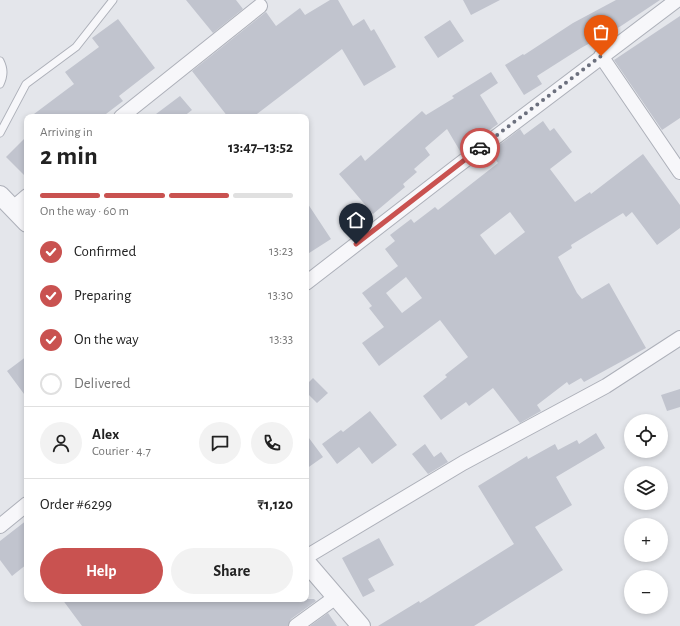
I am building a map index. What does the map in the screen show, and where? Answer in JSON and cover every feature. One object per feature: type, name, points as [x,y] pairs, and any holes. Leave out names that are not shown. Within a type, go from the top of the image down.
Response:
[{"type":"street","points":[[309,281],[601,56],[677,0]]},
{"type":"street","points":[[124,114],[260,6]]},
{"type":"street","points":[[601,56],[680,172]]},
{"type":"street","points":[[0,195],[24,220]]},
{"type":"street","points":[[13,208],[24,199]]},
{"type":"street","points":[[309,555],[463,463],[606,386],[680,338]]},
{"type":"street","points":[[0,526],[24,506]]},
{"type":"street","points":[[309,566],[361,626]]},
{"type":"street","points":[[296,626],[336,598]]},
{"type":"lane","points":[[0,133],[26,84],[76,47],[113,0]]},
{"type":"lane","points":[[0,61],[3,67],[3,76],[0,84]]},
{"type":"building","points":[[186,0],[236,0],[243,9],[213,33]]},
{"type":"building","points":[[330,0],[338,0],[353,26],[364,19],[371,31],[374,29],[396,67],[364,86],[342,49],[257,114],[226,114],[192,71],[266,12],[276,26],[300,8],[305,15]]},
{"type":"building","points":[[463,0],[500,0],[471,15]]},
{"type":"building","points":[[616,0],[660,0],[621,26],[581,48],[537,76],[542,84],[524,95],[505,65],[523,54],[524,55],[573,23]]},
{"type":"building","points":[[680,16],[680,118],[662,130],[614,60]]},
{"type":"building","points":[[118,19],[155,68],[119,96],[123,101],[106,114],[34,114],[74,84],[65,72],[99,47],[92,38]]},
{"type":"building","points":[[450,20],[464,41],[438,58],[424,37]]},
{"type":"building","points":[[491,72],[498,83],[480,95],[498,124],[460,151],[447,129],[425,148],[430,155],[414,169],[417,172],[403,184],[405,187],[373,214],[339,174],[361,155],[365,161],[422,111],[426,115],[454,98],[452,96]]},
{"type":"building","points":[[180,96],[192,110],[187,114],[156,114]]},
{"type":"building","points":[[543,121],[550,131],[554,128],[572,152],[550,169],[575,202],[590,192],[591,194],[643,154],[680,205],[680,228],[657,245],[632,212],[626,217],[623,213],[571,245],[572,248],[558,257],[577,293],[582,299],[609,283],[646,348],[584,382],[581,378],[569,385],[567,382],[537,405],[541,411],[520,423],[493,388],[469,406],[466,402],[441,420],[423,396],[447,377],[445,375],[468,357],[440,320],[379,366],[362,343],[384,327],[369,308],[372,306],[362,293],[398,266],[385,249],[395,241],[390,235],[411,219],[414,223],[435,207],[438,210],[498,163],[490,152],[520,129],[524,135]],"holes":[[[510,212],[525,232],[495,255],[480,235]],[[406,277],[422,298],[402,313],[386,293]]]},
{"type":"building","points":[[24,139],[24,175],[6,157]]},
{"type":"building","points":[[309,206],[331,239],[309,253]]},
{"type":"building","points":[[24,358],[24,394],[7,371]]},
{"type":"building","points":[[313,378],[328,393],[317,403],[309,395],[309,382]]},
{"type":"building","points":[[680,389],[680,407],[667,411],[661,395]]},
{"type":"building","points":[[370,411],[397,445],[372,464],[359,447],[337,464],[322,444],[341,430],[343,432]]},
{"type":"building","points":[[596,433],[605,448],[556,477],[572,505],[535,527],[563,570],[474,626],[378,626],[419,601],[420,603],[514,544],[478,486],[527,456],[528,459],[555,444],[558,450],[577,440],[579,444]]},
{"type":"building","points":[[309,438],[323,457],[309,467]]},
{"type":"building","points":[[425,444],[434,457],[441,452],[448,462],[428,474],[412,454]]},
{"type":"building","points":[[24,522],[24,566],[12,576],[0,560],[0,541]]},
{"type":"building","points":[[379,538],[394,565],[368,579],[375,591],[363,597],[342,558]]},
{"type":"building","points":[[309,599],[314,599],[316,601],[291,619],[288,626],[82,626],[64,602],[309,602]]},
{"type":"building","points":[[328,613],[337,626],[310,626]]},
{"type":"way so far","points":[[480,148],[601,56]]},
{"type":"route","points":[[356,244],[480,148]]}]
